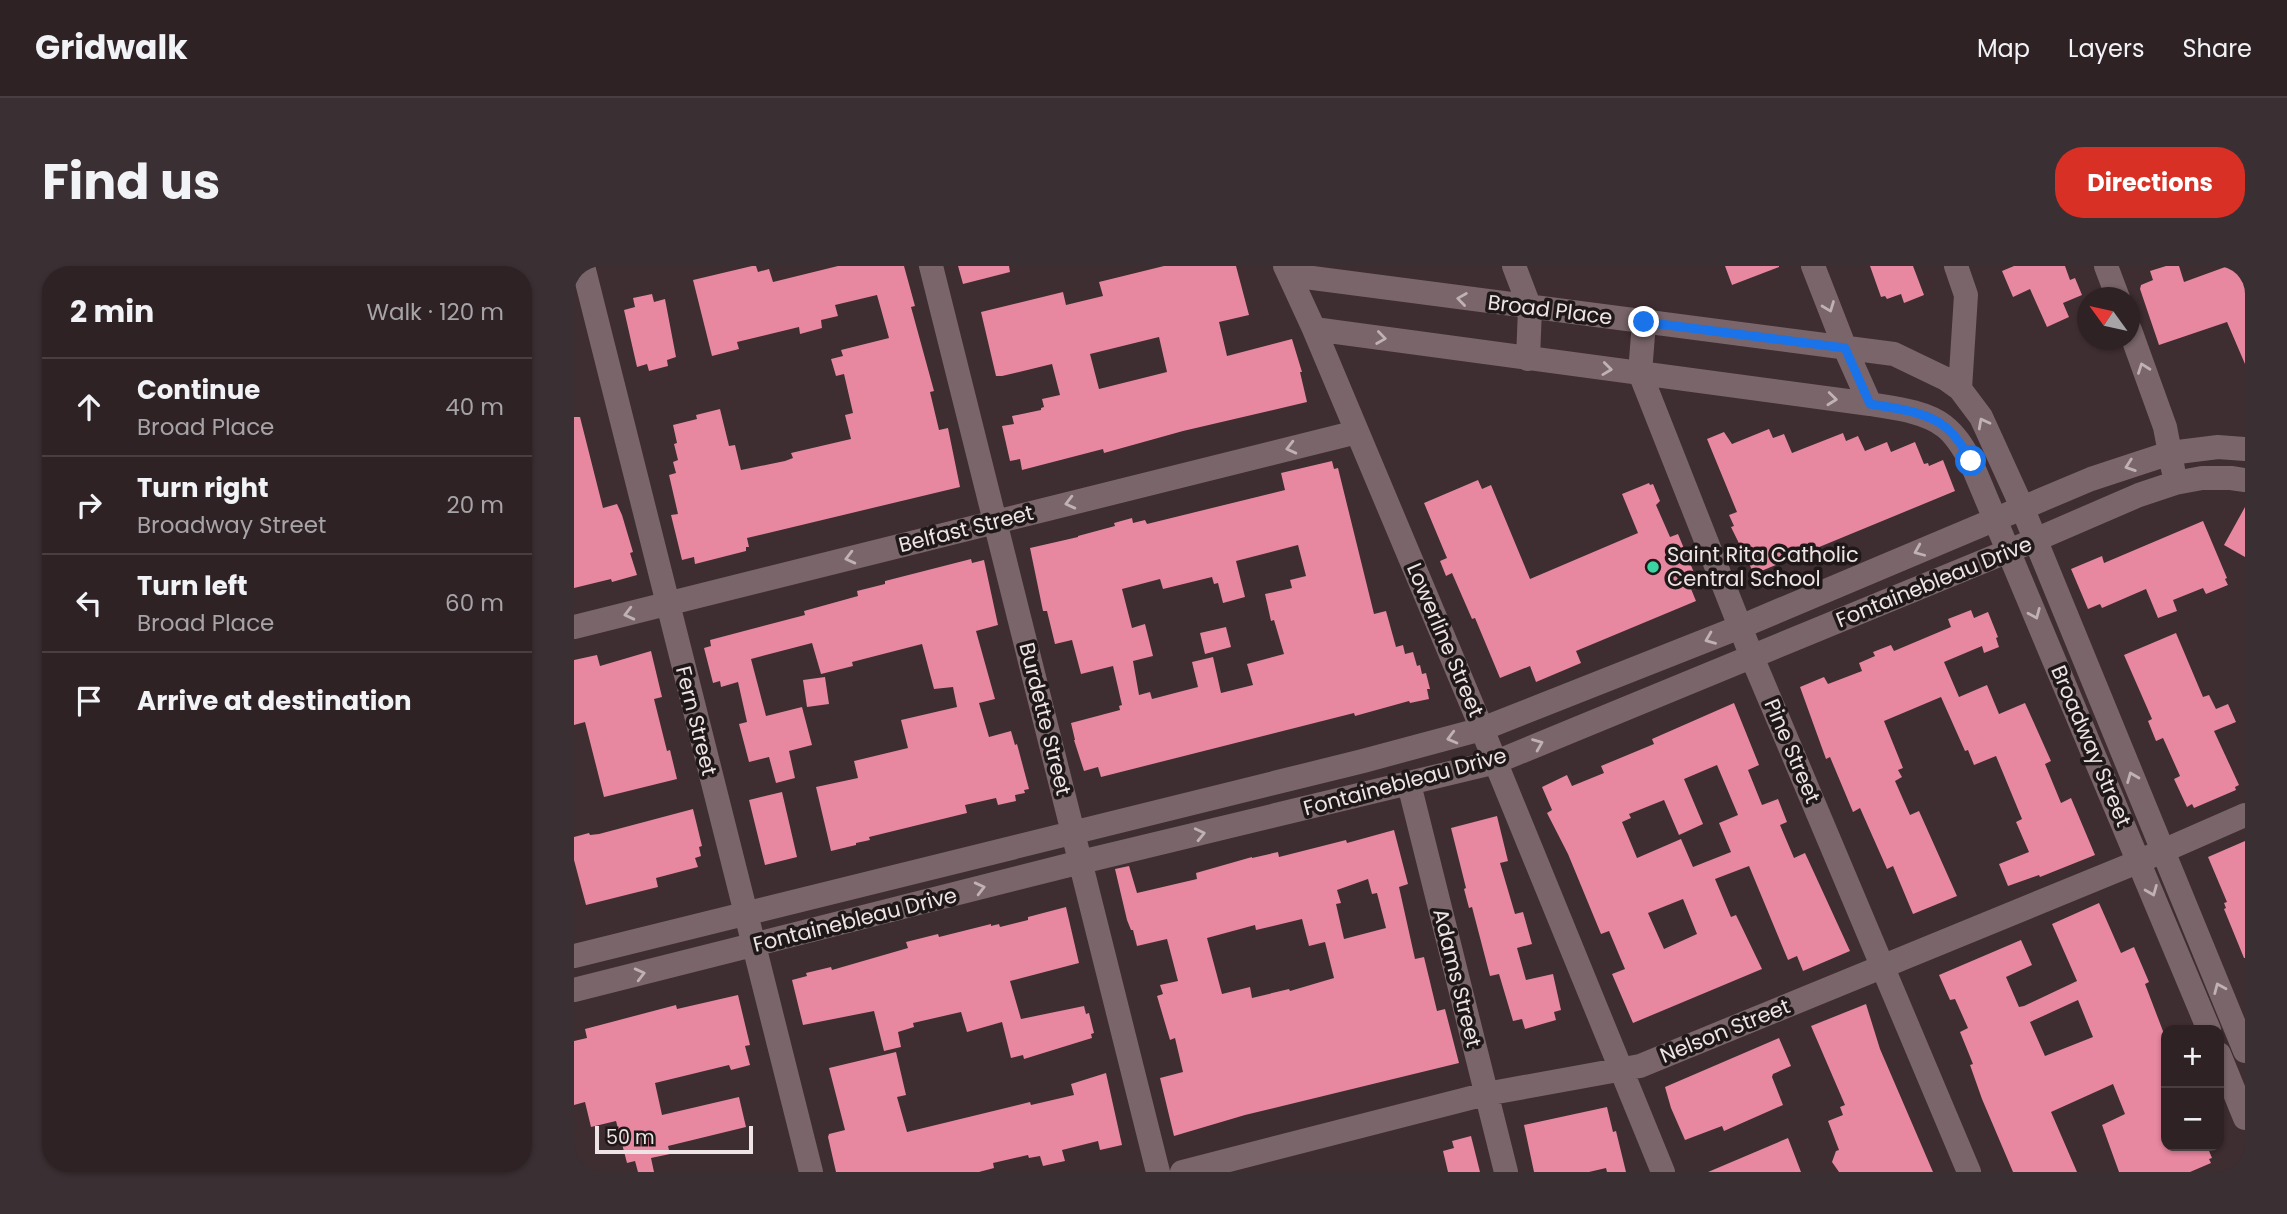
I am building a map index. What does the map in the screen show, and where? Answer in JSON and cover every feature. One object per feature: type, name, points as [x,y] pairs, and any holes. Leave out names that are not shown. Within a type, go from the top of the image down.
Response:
[{"type":"street","name":"Burdette Street","points":[[931,266],[1158,1172]]},
{"type":"street","points":[[1514,266],[1530,308],[1528,359]]},
{"type":"street","points":[[1813,266],[1870,404]]},
{"type":"street","points":[[1956,266],[1966,295],[1959,389]]},
{"type":"street","points":[[2106,266],[2114,287]]},
{"type":"street","name":"Fern Street","points":[[585,269],[752,946],[811,1172]]},
{"type":"street","name":"Broad Place","points":[[1287,271],[1530,308],[1894,354],[1919,365],[1959,389],[1981,417],[2022,507]]},
{"type":"street","name":"Lowerline Street","points":[[1287,271],[1314,329],[1496,762],[1663,1172]]},
{"type":"street","name":"Pine Street","points":[[1644,322],[1640,373],[1752,657],[1969,1172]]},
{"type":"street","points":[[1314,329],[1870,404]]},
{"type":"street","points":[[2137,350],[2165,427],[2175,483]]},
{"type":"street","name":"Broadway Street","points":[[1870,404],[1897,408],[1943,425],[1959,441],[1971,461],[2009,551],[2245,1051]]},
{"type":"street","name":"Belfast Street","points":[[574,627],[1357,432]]},
{"type":"street","name":"Fontainebleau Drive","points":[[574,956],[1350,765],[1482,729],[1740,626],[2091,479],[2170,453],[2218,447],[2245,449]]},
{"type":"street","name":"Fontainebleau Drive","points":[[574,990],[1081,862],[1496,762],[2139,495],[2175,483],[2202,478],[2245,480]]},
{"type":"street","name":"Broadway Street","points":[[2022,507],[2151,856],[2207,1025]]},
{"type":"street","name":"Adams Street","points":[[1409,784],[1506,1172]]},
{"type":"street","name":"Nelson Street","points":[[1182,1172],[1486,1094],[1640,1066],[2245,815]]},
{"type":"street","points":[[2224,1066],[2245,1118]]},
{"type":"building","points":[[756,266],[758,272],[769,269],[773,282],[838,266],[904,266],[915,306],[911,307],[934,391],[930,392],[939,430],[948,428],[960,487],[747,538],[749,547],[746,547],[746,551],[695,564],[694,557],[682,560],[671,515],[678,514],[669,475],[676,473],[673,462],[678,460],[673,425],[720,409],[729,446],[735,445],[741,470],[785,461],[793,458],[791,453],[851,439],[845,415],[853,413],[844,374],[836,376],[831,359],[843,356],[841,350],[889,338],[877,295],[835,305],[838,316],[821,320],[822,328],[800,334],[799,327],[737,342],[739,349],[712,356],[693,280]]},
{"type":"building","points":[[958,266],[1009,266],[1010,272],[963,284]]},
{"type":"building","points":[[1164,266],[1236,266],[1249,315],[1219,322],[1227,356],[1292,339],[1307,402],[1104,453],[1103,449],[1022,470],[1020,459],[1010,461],[1002,426],[1014,424],[1012,416],[1041,410],[1044,407],[1042,399],[1060,395],[1052,364],[996,376],[981,312],[1063,292],[1066,305],[1103,296],[1099,282]],"holes":[[[1159,337],[1167,372],[1099,389],[1090,354]]]},
{"type":"building","points":[[1725,266],[1779,266],[1779,267],[1732,285]]},
{"type":"building","points":[[1870,266],[1913,266],[1924,295],[1904,303],[1901,294],[1887,299],[1885,296],[1881,297]]},
{"type":"building","points":[[2014,266],[2065,266],[2070,280],[2075,278],[2079,287],[2077,297],[2063,303],[2069,317],[2047,327],[2030,289],[2013,297],[2002,271]]},
{"type":"building","points":[[2166,266],[2179,266],[2184,282],[2228,266],[2245,266],[2245,364],[2227,322],[2159,345],[2140,289],[2141,285],[2153,280],[2150,271]]},
{"type":"building","points":[[652,294],[654,302],[665,299],[676,357],[667,360],[668,366],[649,371],[647,364],[637,367],[624,310],[635,307],[633,298]]},
{"type":"building","points":[[574,417],[580,417],[603,508],[617,504],[622,515],[637,575],[574,588]]},
{"type":"building","points":[[1769,429],[1773,438],[1784,434],[1792,453],[1843,433],[1846,441],[1858,436],[1865,451],[1887,442],[1891,452],[1915,442],[1924,464],[1928,463],[1929,466],[1943,460],[1955,491],[1754,574],[1731,527],[1734,526],[1729,515],[1737,512],[1707,439],[1724,432],[1732,444]]},
{"type":"building","points":[[1332,461],[1334,469],[1338,468],[1374,614],[1386,611],[1396,647],[1403,645],[1405,654],[1413,652],[1417,666],[1420,665],[1422,674],[1426,673],[1430,689],[1427,689],[1429,699],[1409,701],[1355,716],[1354,713],[1101,777],[1098,767],[1084,771],[1071,723],[1120,710],[1119,706],[1122,705],[1113,666],[1081,674],[1072,640],[1055,644],[1047,611],[1043,611],[1030,548],[1078,537],[1132,518],[1133,523],[1145,520],[1147,524],[1285,490],[1281,473]],"holes":[[[1298,545],[1306,576],[1290,580],[1292,588],[1265,594],[1271,621],[1274,620],[1284,654],[1247,664],[1253,685],[1221,693],[1213,657],[1192,662],[1198,687],[1152,699],[1150,692],[1139,695],[1133,661],[1153,656],[1145,624],[1132,628],[1122,589],[1160,579],[1163,589],[1212,577],[1214,584],[1218,583],[1223,603],[1245,597],[1236,561]]]},
{"type":"building","points":[[1478,480],[1482,489],[1491,485],[1530,579],[1638,533],[1622,494],[1649,483],[1653,484],[1660,501],[1656,505],[1670,537],[1678,534],[1697,580],[1689,584],[1696,601],[1576,651],[1581,663],[1536,682],[1530,666],[1500,678],[1475,618],[1472,619],[1452,573],[1446,576],[1440,561],[1447,558],[1424,503]]},
{"type":"building","points":[[2245,507],[2245,557],[2224,545]]},
{"type":"building","points":[[2203,521],[2228,585],[2206,594],[2203,588],[2173,600],[2177,611],[2158,618],[2146,589],[2102,608],[2100,604],[2088,609],[2071,569],[2102,556],[2104,563]]},
{"type":"building","points":[[971,559],[972,563],[984,560],[998,625],[976,631],[995,699],[979,703],[989,737],[1011,731],[1029,789],[1024,790],[1025,793],[1015,795],[1016,801],[998,805],[996,798],[965,805],[967,813],[869,837],[870,840],[831,851],[816,787],[858,778],[854,761],[908,748],[901,720],[957,707],[953,687],[934,689],[922,644],[852,662],[853,666],[821,674],[812,643],[751,659],[766,716],[802,707],[812,745],[789,751],[795,778],[776,783],[769,757],[749,762],[739,724],[747,722],[738,682],[721,687],[720,681],[713,683],[704,648],[711,646],[710,640],[805,615],[804,611],[858,596],[857,591],[885,584],[885,581]]},
{"type":"building","points":[[1971,610],[1974,618],[1988,612],[1999,647],[1984,653],[1982,646],[1944,662],[1959,697],[1987,685],[1999,714],[2025,703],[2051,761],[2045,764],[2061,803],[2071,798],[2095,855],[2040,877],[2039,875],[2008,886],[1999,864],[2029,852],[2016,822],[2022,819],[1996,756],[1974,765],[1941,697],[1884,721],[1903,768],[1898,770],[1902,777],[1895,781],[1910,815],[1919,811],[1957,896],[1913,914],[1893,866],[1887,869],[1860,808],[1853,812],[1830,757],[1826,759],[1800,687],[1824,677],[1828,684],[1862,671],[1859,663],[1875,656],[1873,652],[1891,645],[1894,651],[1951,627],[1948,619]]},
{"type":"building","points":[[1226,627],[1231,647],[1205,654],[1200,633]]},
{"type":"building","points":[[2176,633],[2203,697],[2209,695],[2216,709],[2228,704],[2236,722],[2214,731],[2239,785],[2235,787],[2236,790],[2194,808],[2192,804],[2187,807],[2174,779],[2180,776],[2163,738],[2156,741],[2148,721],[2152,719],[2124,655]]},
{"type":"building","points":[[651,651],[662,697],[654,699],[677,779],[604,797],[585,722],[574,725],[574,660],[597,655],[600,666]]},
{"type":"building","points":[[825,677],[829,704],[807,707],[803,680]]},
{"type":"building","points":[[1734,703],[1759,765],[1748,770],[1762,805],[1778,799],[1787,822],[1780,825],[1794,858],[1805,853],[1850,951],[1803,971],[1797,956],[1788,960],[1749,866],[1715,879],[1731,917],[1736,915],[1762,969],[1633,1023],[1612,974],[1625,969],[1609,931],[1601,934],[1568,854],[1547,813],[1552,810],[1542,787],[1567,775],[1572,786],[1604,773],[1601,766],[1654,744],[1652,739]],"holes":[[[1717,765],[1738,815],[1719,823],[1731,852],[1693,867],[1681,839],[1637,858],[1622,822],[1631,818],[1629,814],[1664,800],[1679,835],[1703,824],[1684,779]],[[1683,899],[1697,934],[1664,949],[1648,913]]]},
{"type":"building","points":[[782,792],[797,857],[765,865],[749,800]]},
{"type":"building","points":[[693,809],[702,846],[699,847],[701,856],[695,858],[698,867],[656,878],[658,887],[586,905],[574,860],[574,837],[589,833],[599,834]]},
{"type":"building","points":[[1497,816],[1508,861],[1500,863],[1515,914],[1523,912],[1532,944],[1517,948],[1526,980],[1553,974],[1561,1010],[1554,1012],[1556,1020],[1525,1029],[1522,1019],[1513,1021],[1499,974],[1490,976],[1472,907],[1469,908],[1451,828]]},
{"type":"building","points":[[1394,830],[1408,884],[1399,887],[1415,959],[1424,957],[1437,1011],[1445,1009],[1459,1063],[1245,1115],[1174,1136],[1160,1078],[1183,1072],[1175,1038],[1170,1040],[1157,996],[1163,994],[1160,985],[1178,981],[1167,939],[1137,946],[1127,920],[1115,869],[1129,866],[1137,893],[1197,879],[1196,873],[1252,857],[1278,852],[1279,857],[1346,840],[1347,843]],"holes":[[[1368,879],[1372,894],[1377,893],[1386,928],[1344,939],[1336,904],[1341,903],[1337,890]],[[1302,919],[1309,946],[1325,942],[1334,978],[1290,991],[1289,989],[1252,998],[1250,987],[1222,994],[1207,938],[1255,925],[1256,930]]]},
{"type":"building","points":[[2245,841],[2244,958],[2224,909],[2224,903],[2227,902],[2208,857]]},
{"type":"building","points":[[2099,903],[2121,953],[2134,947],[2149,982],[2145,984],[2161,1026],[2161,1151],[2209,1151],[2211,1163],[2190,1172],[2119,1172],[2102,1125],[2125,1114],[2113,1084],[2051,1112],[2077,1172],[2013,1172],[1970,1065],[1973,1064],[1960,1032],[1968,1028],[1955,999],[1950,1000],[1939,975],[2021,940],[2032,965],[2006,977],[2019,1007],[2077,981],[2052,924]],"holes":[[[2078,1000],[2093,1037],[2045,1056],[2030,1022]]]},
{"type":"building","points":[[1066,907],[1079,963],[1010,981],[1021,1019],[1084,1006],[1086,1014],[1089,1013],[1094,1033],[1091,1034],[1092,1038],[1024,1059],[1023,1055],[1011,1058],[1002,1022],[967,1032],[961,1012],[913,1023],[914,1027],[898,1032],[901,1047],[884,1051],[874,1011],[803,1025],[792,980],[807,976],[806,973],[831,967],[832,970],[908,948],[906,942],[991,924],[999,924],[1000,927]]},
{"type":"building","points":[[738,995],[750,1045],[745,1046],[750,1065],[731,1070],[729,1065],[655,1083],[662,1115],[739,1097],[746,1127],[668,1146],[670,1154],[651,1158],[654,1172],[638,1172],[635,1161],[627,1163],[616,1121],[591,1127],[585,1102],[574,1105],[574,1041],[587,1038],[585,1029],[676,1005],[677,1009]]},
{"type":"building","points":[[1866,1004],[1880,1049],[1933,1172],[1839,1172],[1832,1162],[1839,1150],[1828,1121],[1843,1115],[1840,1107],[1845,1105],[1811,1026]]},
{"type":"building","points":[[1779,1038],[1791,1066],[1772,1077],[1783,1105],[1724,1131],[1722,1126],[1685,1140],[1665,1087]]},
{"type":"building","points":[[896,1052],[906,1095],[897,1097],[907,1132],[1030,1102],[1031,1105],[1074,1095],[1071,1084],[1106,1073],[1122,1145],[1100,1150],[1098,1141],[1062,1150],[1065,1161],[1043,1166],[1040,1156],[1029,1158],[1028,1155],[993,1163],[994,1168],[979,1172],[836,1172],[828,1137],[829,1134],[845,1130],[829,1068]]},
{"type":"building","points":[[1607,1107],[1626,1172],[1607,1172],[1606,1168],[1589,1172],[1534,1172],[1524,1125]]},
{"type":"building","points":[[1471,1136],[1480,1172],[1448,1172],[1443,1151],[1454,1148],[1452,1141]]},
{"type":"building","points":[[1788,1138],[1801,1172],[1708,1172]]},
{"type":"place","name":"Saint Rita Catholic Central School","points":[[1653,567]]},
{"type":"route","points":[[1644,322],[1845,348],[1870,404],[1897,408],[1943,425],[1959,441],[1971,461]]}]
